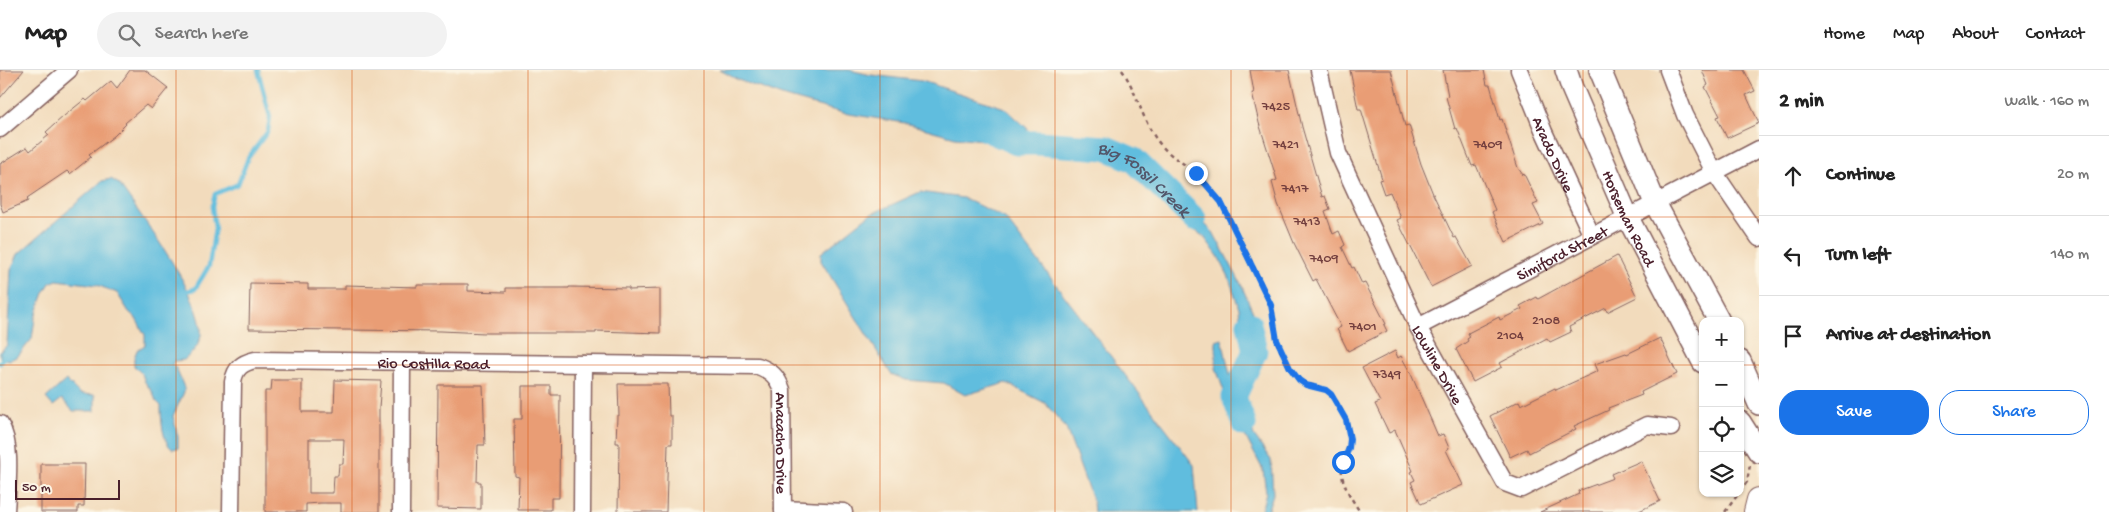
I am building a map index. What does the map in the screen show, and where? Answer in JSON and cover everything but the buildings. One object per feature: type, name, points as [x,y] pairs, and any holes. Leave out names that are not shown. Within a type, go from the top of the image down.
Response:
[{"type":"street","points":[[0,129],[69,70]]},
{"type":"street","name":"Lowline Drive","points":[[1319,70],[1338,153],[1418,327],[1504,482],[1521,489],[1647,425],[1671,428]]},
{"type":"street","name":"Arado Drive","points":[[1519,70],[1544,132],[1592,236]]},
{"type":"street","name":"Horseman Road","points":[[1566,70],[1628,218],[1699,354]]},
{"type":"street","name":"Horseman Road","points":[[1600,70],[1655,203],[1716,317]]},
{"type":"street","points":[[1668,70],[1686,115],[1714,172],[1759,238]]},
{"type":"street","name":"Simiford Street","points":[[1418,327],[1759,149]]},
{"type":"street","name":"Rio Costilla Road","points":[[231,512],[234,373],[238,367],[255,360],[402,363],[748,365],[767,369],[775,375]]},
{"type":"street","points":[[1740,362],[1759,404]]},
{"type":"street","points":[[401,512],[402,363]]},
{"type":"street","points":[[582,364],[582,512]]},
{"type":"street","name":"Anacacho Drive","points":[[775,375],[782,390],[783,400],[782,511]]},
{"type":"street","points":[[0,424],[5,434],[7,447],[6,512]]},
{"type":"street","points":[[1744,431],[1755,457]]},
{"type":"street","points":[[782,511],[844,512]]},
{"type":"path","points":[[1122,70],[1141,112],[1161,144],[1177,160],[1196,173],[1221,202],[1271,305],[1277,340],[1290,368],[1299,380],[1306,385],[1326,390],[1331,394],[1346,420],[1350,439],[1349,448],[1343,462],[1342,475],[1348,492],[1360,512]]},
{"type":"path","points":[[1724,512],[1750,502],[1747,482],[1755,457]]},
{"type":"water","points":[[720,70],[849,70],[871,75],[922,81],[1005,108],[1028,129],[1023,136],[992,141],[955,137],[905,123],[843,113],[782,96],[738,80]]},
{"type":"water","points":[[111,179],[119,184],[170,258],[183,280],[200,320],[201,335],[197,346],[184,360],[174,361],[172,365],[176,368],[185,390],[173,416],[178,437],[178,448],[172,449],[166,441],[161,417],[161,406],[156,401],[142,374],[134,366],[137,350],[145,345],[145,335],[135,317],[129,312],[117,293],[97,285],[57,280],[50,283],[44,293],[35,318],[32,339],[18,356],[10,360],[0,358],[0,352],[7,345],[11,270],[18,254],[102,181]]},
{"type":"water","points":[[920,192],[963,198],[1005,218],[1194,465],[1198,512],[1094,512],[1093,502],[1066,428],[1045,403],[1006,383],[965,395],[944,383],[906,380],[891,374],[821,261],[821,253],[869,215]]},
{"type":"water","points":[[1176,195],[1213,232],[1240,282],[1255,317],[1262,352],[1256,364],[1242,337],[1239,308],[1228,275],[1218,256],[1204,237],[1187,224],[1176,211],[1169,196]]},
{"type":"water","points":[[1222,339],[1233,388],[1246,413],[1254,436],[1271,460],[1273,494],[1267,512],[1261,512],[1266,492],[1263,470],[1228,403],[1216,368],[1216,341]]},
{"type":"water","points":[[66,380],[80,394],[95,395],[95,411],[73,411],[62,399],[53,406],[46,398]]},
{"type":"waterway","points":[[183,289],[187,291],[195,289],[209,266],[215,228],[212,207],[215,194],[238,184],[248,158],[268,131],[270,117],[258,70]]},
{"type":"waterway","name":"Big Fossil Creek","points":[[977,125],[1017,143],[1106,148],[1134,160],[1194,219]]},
{"type":"waterway","name":"Big Fossil Creek","points":[[1244,424],[1234,397],[1255,351],[1249,324]]},
{"type":"waterway","points":[[0,363],[7,354]]},
{"type":"route","points":[[1196,173],[1221,202],[1271,305],[1277,340],[1290,368],[1299,380],[1306,385],[1326,390],[1331,394],[1346,420],[1350,439],[1347,456],[1343,462]]}]
